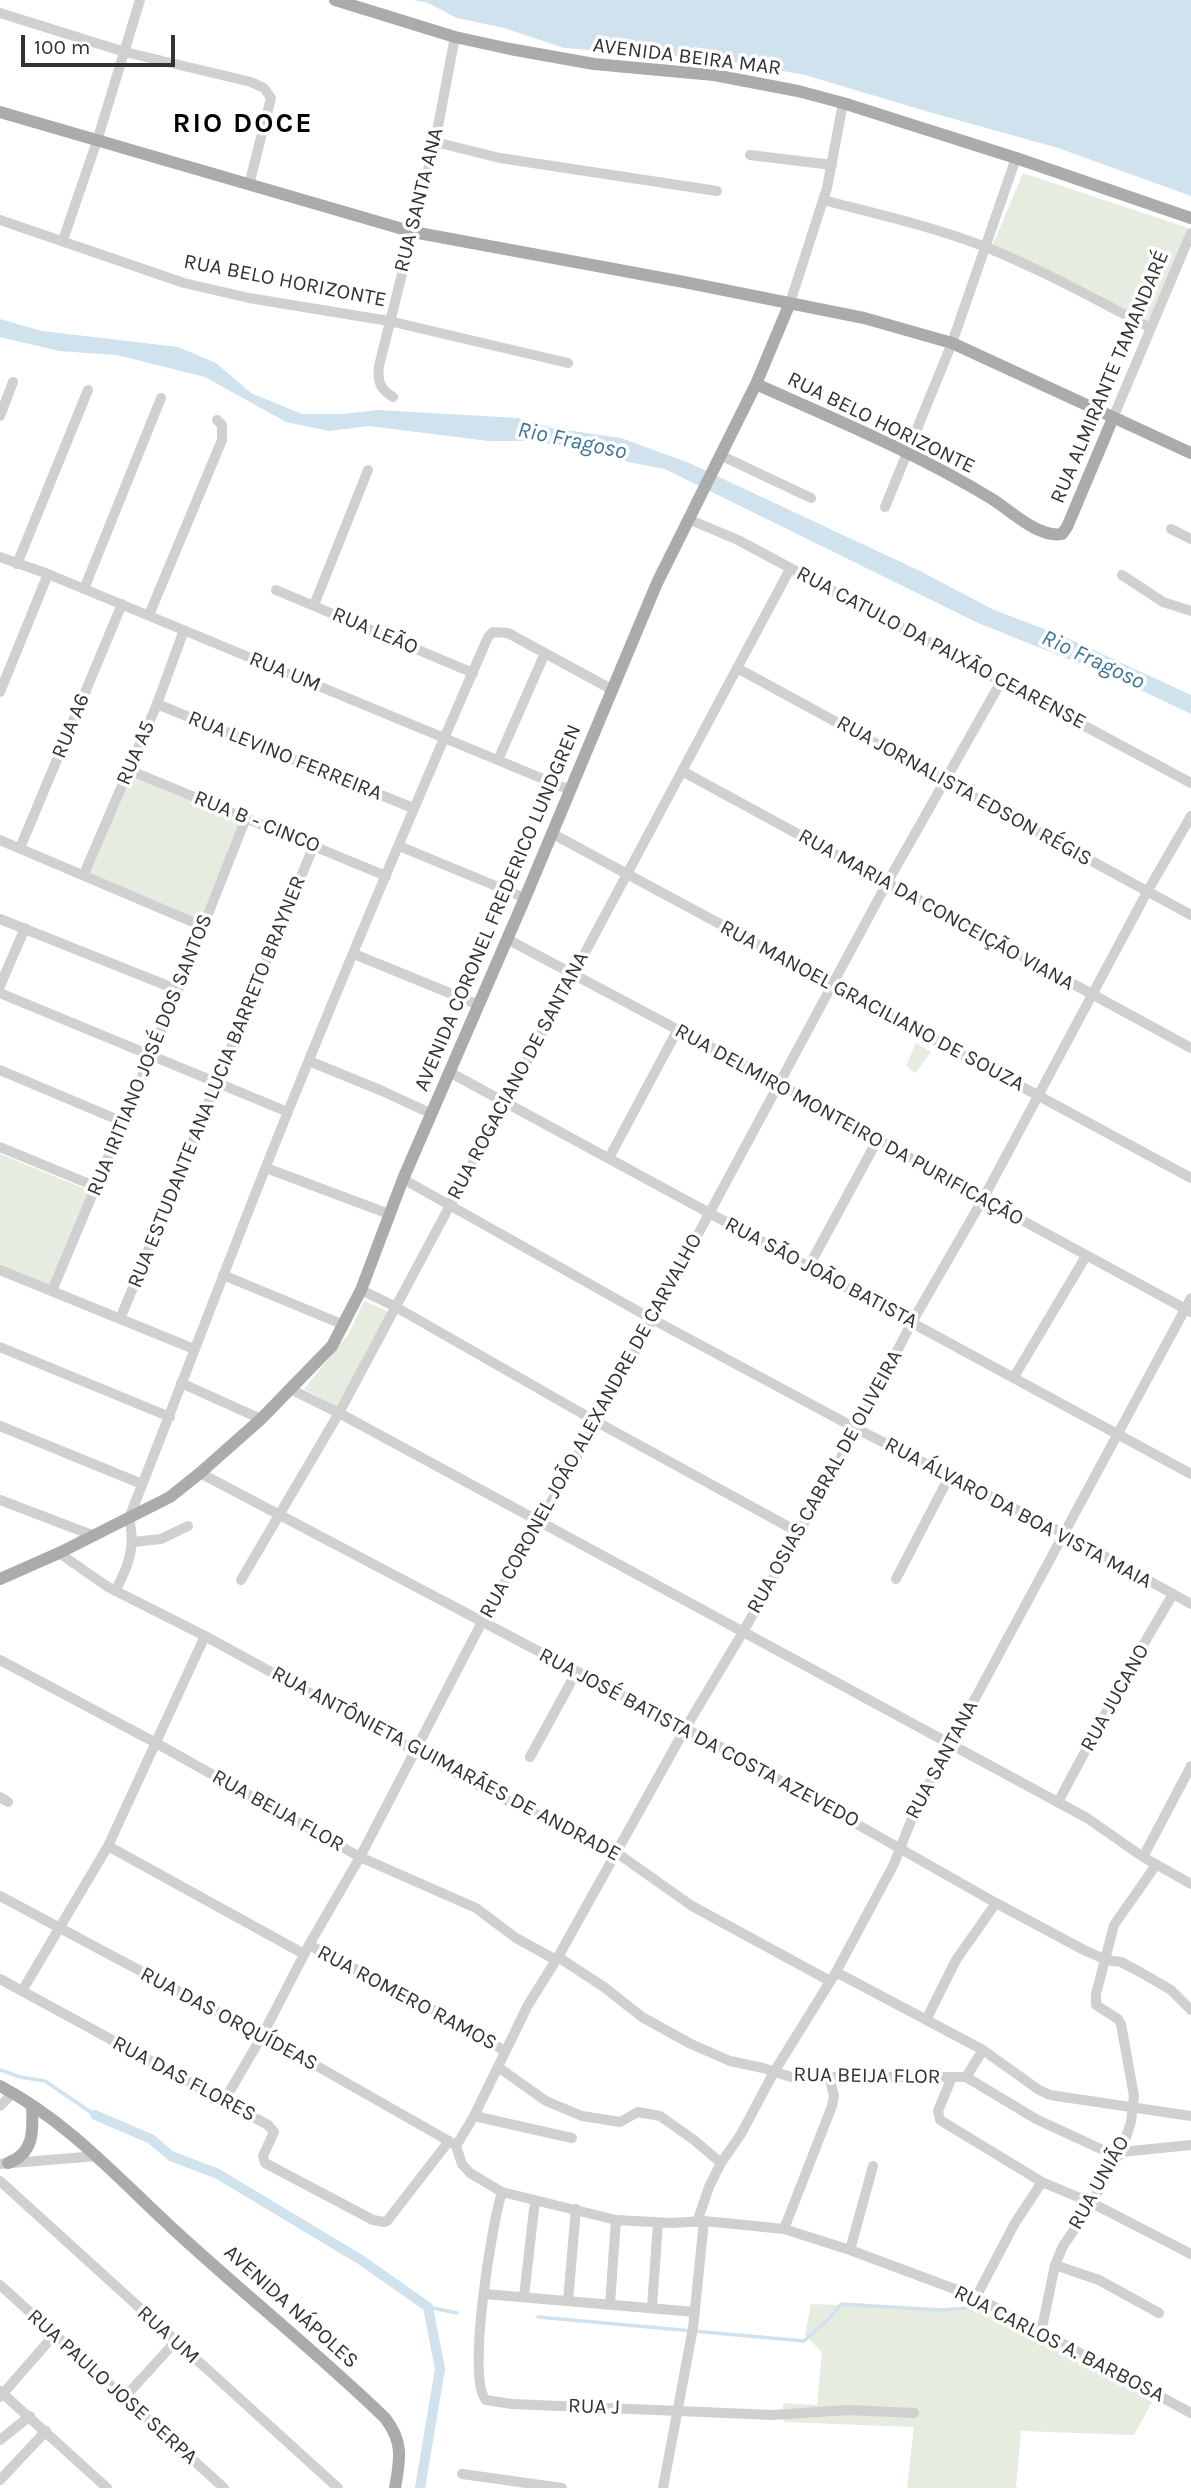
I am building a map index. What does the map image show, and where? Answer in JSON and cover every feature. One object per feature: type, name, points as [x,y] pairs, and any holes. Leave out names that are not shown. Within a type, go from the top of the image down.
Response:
[{"type":"main road","name":"AVENIDA BEIRA MAR","points":[[335,0],[455,37],[570,61],[726,77],[843,103],[1191,218]]},
{"type":"main road","points":[[0,112],[413,232],[864,318],[951,343],[1191,453]]},
{"type":"main road","name":"AVENIDA CORONEL FREDERICO LUNDGREN","points":[[0,1579],[59,1553],[170,1497],[261,1419],[332,1346],[360,1290],[403,1179],[526,898],[657,583],[756,384],[790,303]]},
{"type":"main road","name":"RUA BELO HORIZONTE","points":[[756,384],[908,452],[1046,533],[1062,534]]},
{"type":"main road","name":"RUA ALMIRANTE TAMANDARÉ","points":[[1062,534],[1073,515],[1113,418]]},
{"type":"main road","name":"AVENIDA NÁPOLES","points":[[0,2086],[32,2105],[117,2174],[172,2228],[385,2418],[398,2439],[400,2453],[395,2488]]},
{"type":"main road","points":[[4,2163],[19,2159],[29,2144],[33,2127],[32,2105]]},
{"type":"street","points":[[63,240],[141,0]]},
{"type":"street","points":[[0,13],[125,51],[251,82],[264,88],[271,98],[249,186]]},
{"type":"street","name":"RUA SANTA ANA","points":[[393,397],[384,392],[378,375],[389,321],[435,142],[455,37]]},
{"type":"street","name":"AVENIDA CORONEL FREDERICO LUNDGREN","points":[[790,303],[824,200],[843,103]]},
{"type":"street","points":[[435,142],[500,158],[717,191]]},
{"type":"street","points":[[750,155],[832,164]]},
{"type":"street","points":[[885,507],[951,343],[1016,158]]},
{"type":"street","points":[[824,200],[942,232],[984,247],[1151,328]]},
{"type":"street","name":"RUA BELO HORIZONTE","points":[[0,220],[215,292],[389,321],[568,363]]},
{"type":"street","name":"RUA ALMIRANTE TAMANDARÉ","points":[[1113,418],[1191,233]]},
{"type":"street","points":[[0,416],[13,382]]},
{"type":"street","points":[[17,564],[88,390]]},
{"type":"street","points":[[84,589],[161,398]]},
{"type":"street","points":[[149,615],[222,440],[222,425],[218,420]]},
{"type":"street","points":[[717,459],[811,498]]},
{"type":"street","points":[[314,605],[368,470]]},
{"type":"street","name":"RUA CATULO DA PAIXÃO CEARENSE","points":[[688,519],[738,540],[1191,783]]},
{"type":"street","points":[[1171,529],[1191,539]]},
{"type":"street","name":"RUA UM","points":[[0,557],[149,615],[570,790]]},
{"type":"street","name":"RUA ROGACIANO DE SANTANA","points":[[241,1580],[339,1413],[790,569]]},
{"type":"street","points":[[0,692],[48,574]]},
{"type":"street","points":[[1122,575],[1163,602],[1191,611]]},
{"type":"street","name":"RUA LEÃO","points":[[276,590],[473,673]]},
{"type":"street","name":"RUA A6","points":[[20,848],[122,604]]},
{"type":"street","name":"RUA A5","points":[[84,874],[157,704],[184,630]]},
{"type":"street","points":[[115,1591],[128,1564],[133,1542],[129,1518],[194,1349],[413,808],[488,637],[493,632],[508,633],[611,689]]},
{"type":"street","points":[[498,760],[544,653]]},
{"type":"street","name":"RUA JORNALISTA EDSON RÉGIS","points":[[737,668],[1191,915]]},
{"type":"street","name":"RUA CORONEL JOÃO ALEXANDRE DE CARVALHO","points":[[224,2101],[262,2036],[306,1949],[360,1857],[483,1620],[597,1422],[887,883],[1002,680]]},
{"type":"street","name":"RUA LEVINO FERREIRA","points":[[157,704],[413,808]]},
{"type":"street","name":"RUA B - CINCO","points":[[129,770],[386,876]]},
{"type":"street","name":"RUA MARIA DA CONCEIÇÃO VIANA","points":[[682,771],[1092,997],[1191,1048]]},
{"type":"street","name":"RUA OSIAS CABRAL DE OLIVEIRA","points":[[452,2144],[474,2116],[528,2005],[557,1959],[857,1429],[912,1322],[983,1199],[1147,892],[1191,816]]},
{"type":"street","name":"RUA IRITIANO JOSÉ DOS SANTOS","points":[[52,1291],[178,990],[246,818]]},
{"type":"street","name":"RUA MANOEL GRACILIANO DE SOUZA","points":[[552,834],[628,872],[1191,1178]]},
{"type":"street","points":[[0,840],[202,926]]},
{"type":"street","name":"RUA ESTUDANTE ANA LUCIA BARRETO BRAYNER","points":[[120,1319],[314,845]]},
{"type":"street","points":[[399,846],[526,898]]},
{"type":"street","points":[[0,919],[178,990]]},
{"type":"street","points":[[0,986],[24,929]]},
{"type":"street","name":"RUA DELMIRO MONTEIRO DA PURIFICAÇÃO","points":[[507,939],[780,1084],[1086,1256],[1189,1306]]},
{"type":"street","points":[[354,954],[479,1005]]},
{"type":"street","points":[[0,993],[288,1112]]},
{"type":"street","points":[[609,1158],[678,1029]]},
{"type":"street","points":[[309,1061],[432,1114]]},
{"type":"street","points":[[0,1070],[123,1122]]},
{"type":"street","name":"RUA SÃO JOÃO BATISTA","points":[[451,1073],[1191,1474]]},
{"type":"street","points":[[809,1266],[878,1139]]},
{"type":"street","points":[[0,1147],[97,1187]]},
{"type":"street","points":[[266,1168],[390,1214]]},
{"type":"street","name":"RUA ÁLVARO DA BOA VISTA MAIA","points":[[403,1179],[652,1319],[857,1429],[1063,1533],[1191,1605]]},
{"type":"street","points":[[1014,1377],[1086,1256]]},
{"type":"street","points":[[0,1270],[194,1349]]},
{"type":"street","points":[[223,1275],[344,1325]]},
{"type":"street","points":[[360,1290],[394,1306],[597,1422],[799,1532]]},
{"type":"street","name":"RUA SANTANA","points":[[663,2488],[692,2334],[700,2222],[709,2186],[833,1976],[900,1848],[916,1808],[1063,1533],[1189,1306]]},
{"type":"street","points":[[0,1347],[170,1416]]},
{"type":"street","points":[[181,1383],[261,1419]]},
{"type":"street","points":[[290,1389],[1058,1802],[1087,1818],[1143,1857],[1191,1884]]},
{"type":"street","points":[[0,1426],[142,1484]]},
{"type":"street","name":"RUA JOSÉ BATISTA DA COSTA AZEVEDO","points":[[200,1473],[278,1516],[483,1620],[576,1673],[685,1729],[996,1903],[1106,1960],[1121,1962],[1161,1983],[1180,1997],[1191,2010]]},
{"type":"street","points":[[896,1579],[950,1475]]},
{"type":"street","points":[[0,1500],[92,1535]]},
{"type":"street","points":[[133,1542],[161,1539],[188,1526]]},
{"type":"street","name":"RUA ANTÔNIETA GUIMARÃES DE ANDRADE","points":[[59,1553],[90,1577],[115,1591],[205,1636],[498,1796],[617,1853],[692,1906],[983,2050],[1039,2091],[1050,2095],[1191,2116]]},
{"type":"street","name":"RUA JUCANO","points":[[1058,1802],[1173,1594]]},
{"type":"street","points":[[22,1991],[108,1846],[205,1636]]},
{"type":"street","name":"RUA BEIJA FLOR","points":[[0,1660],[360,1857],[469,1905],[516,1938],[557,1959],[666,2031],[730,2061],[791,2077],[966,2077],[1036,2119],[1119,2154]]},
{"type":"street","points":[[530,1757],[576,1673]]},
{"type":"street","points":[[1143,1857],[1191,1766]]},
{"type":"street","name":"RUA ROMERO RAMOS","points":[[108,1846],[306,1949],[466,2027],[505,2051]]},
{"type":"street","points":[[1106,1960],[1114,1925],[1156,1865]]},
{"type":"street","name":"RUA DAS ORQUÍDEAS","points":[[0,1896],[262,2036],[452,2144]]},
{"type":"street","points":[[926,2020],[956,1960],[996,1903]]},
{"type":"street","name":"RUA UNIÃO","points":[[1041,2333],[1055,2265],[1063,2246],[1092,2203],[1119,2154],[1134,2108],[1121,2024],[1114,2016],[1100,2009],[1095,2001],[1106,1960]]},
{"type":"street","name":"RUA DAS FLORES","points":[[0,1979],[272,2129],[273,2136],[263,2155],[265,2162],[379,2222],[387,2221],[452,2144]]},
{"type":"street","points":[[966,2077],[983,2050]]},
{"type":"street","name":"RUA ROMERO RAMOS","points":[[498,2067],[546,2101],[582,2116],[620,2122],[638,2112],[660,2116],[721,2163]]},
{"type":"street","points":[[784,2229],[832,2106],[834,2096],[829,2076]]},
{"type":"street","points":[[952,2077],[938,2111],[940,2120],[1042,2182],[1092,2203],[1191,2254]]},
{"type":"street","points":[[0,2106],[13,2093]]},
{"type":"street","points":[[474,2116],[572,2138]]},
{"type":"street","name":"RUA CARLOS A. BARBOSA","points":[[452,2144],[470,2173],[502,2192],[535,2201],[616,2220],[700,2222],[784,2229],[850,2250],[976,2297],[1191,2413]]},
{"type":"street","points":[[1119,2154],[1191,2145]]},
{"type":"street","points":[[4,2163],[96,2156]]},
{"type":"street","points":[[850,2250],[873,2166]]},
{"type":"street","name":"RUA UM","points":[[0,2181],[338,2488]]},
{"type":"street","points":[[976,2297],[1002,2246],[1042,2182]]},
{"type":"street","name":"RUA J","points":[[502,2192],[492,2235],[480,2334],[479,2389],[486,2400],[512,2404],[772,2415],[848,2410],[914,2413]]},
{"type":"street","points":[[524,2296],[535,2201]]},
{"type":"street","points":[[568,2301],[576,2209]]},
{"type":"street","points":[[610,2304],[616,2220]]},
{"type":"street","points":[[652,2307],[658,2222]]},
{"type":"street","points":[[1055,2265],[1099,2280],[1159,2313]]},
{"type":"street","name":"RUA PAULO JOSE SERPA","points":[[0,2285],[224,2488]]},
{"type":"street","points":[[485,2294],[695,2312]]},
{"type":"street","points":[[54,2335],[1,2394],[30,2416],[107,2488]]},
{"type":"street","points":[[124,2398],[175,2342]]},
{"type":"street","points":[[0,2440],[30,2416]]},
{"type":"street","points":[[0,2480],[46,2431]]},
{"type":"street","points":[[462,2474],[562,2488]]},
{"type":"shaded area","points":[[1023,173],[1188,228],[1149,321],[992,246]]},
{"type":"shaded area","points":[[127,774],[240,820],[200,920],[87,874]]},
{"type":"shaded area","points":[[916,1043],[931,1052],[915,1073],[906,1066]]},
{"type":"shaded area","points":[[0,1154],[90,1191],[49,1287],[0,1267]]},
{"type":"shaded area","points":[[364,1301],[396,1315],[344,1411],[304,1389],[348,1335]]},
{"type":"shaded area","points":[[811,2304],[981,2310],[1153,2400],[1134,2435],[1021,2431],[1016,2486],[1018,2488],[907,2488],[914,2427],[784,2422],[783,2403],[817,2405],[822,2352],[805,2335]]},
{"type":"water","points":[[414,0],[1191,0],[1191,196],[1058,148],[805,75],[717,59],[564,48],[504,28],[457,18],[428,3]]},
{"type":"water","name":"Rio Fragoso","points":[[0,319],[42,331],[178,347],[216,363],[251,393],[302,414],[343,414],[379,410],[518,418],[552,428],[621,438],[689,463],[920,571],[994,610],[1063,636],[1191,695],[1191,714],[1113,677],[978,623],[665,469],[628,462],[604,450],[527,441],[489,441],[369,426],[329,431],[286,422],[205,377],[117,355],[59,351],[0,337]]},
{"type":"waterway","points":[[0,2070],[45,2081],[95,2115]]},
{"type":"waterway","points":[[95,2115],[151,2139],[171,2156],[218,2174],[361,2260],[428,2307],[440,2369],[420,2488]]},
{"type":"waterway","points":[[538,2317],[804,2341],[831,2317],[841,2304],[940,2310],[969,2308]]},
{"type":"waterway","points":[[428,2307],[457,2313]]},
{"type":"district","name":"RIO DOCE","points":[[243,124]]}]
